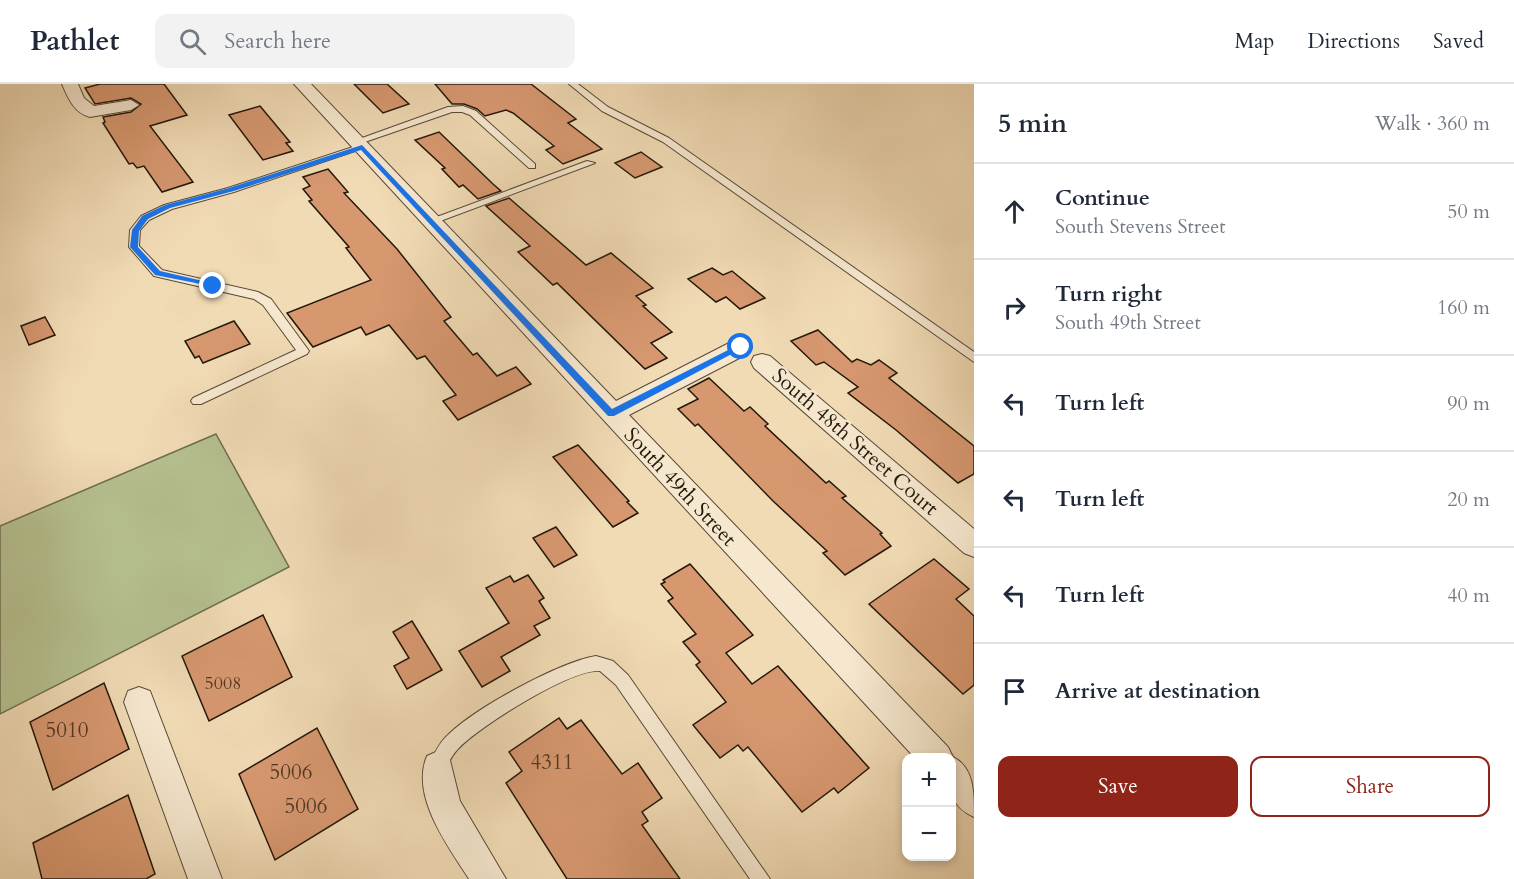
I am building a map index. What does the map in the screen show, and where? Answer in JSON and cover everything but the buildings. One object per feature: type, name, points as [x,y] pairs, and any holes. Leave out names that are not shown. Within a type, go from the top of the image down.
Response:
[{"type":"street","points":[[70,84],[78,100],[90,112],[131,105]]},
{"type":"street","name":"South 49th Street","points":[[302,84],[932,753]]},
{"type":"street","points":[[611,414],[741,347]]},
{"type":"street","name":"South 48th Street Court","points":[[762,362],[974,545]]},
{"type":"street","points":[[139,702],[205,879]]},
{"type":"street","points":[[438,766],[438,784],[446,805],[489,879]]},
{"type":"lane","points":[[573,84],[587,98],[621,119],[666,140],[974,358]]},
{"type":"lane","points":[[197,401],[303,351],[267,302],[258,296],[158,273],[134,247],[135,230],[145,218],[168,207],[231,190],[452,109],[463,109],[473,113],[532,166]]},
{"type":"lane","points":[[431,221],[590,163]]},
{"type":"lane","points":[[438,766],[441,757],[454,741],[500,709],[565,672],[582,665],[604,665],[622,680],[761,879]]},
{"type":"green space","points":[[216,434],[289,567],[0,714],[0,526]]},
{"type":"route","points":[[213,286],[158,273],[134,247],[135,230],[145,218],[168,207],[231,190],[362,147],[611,414],[741,347]]}]
